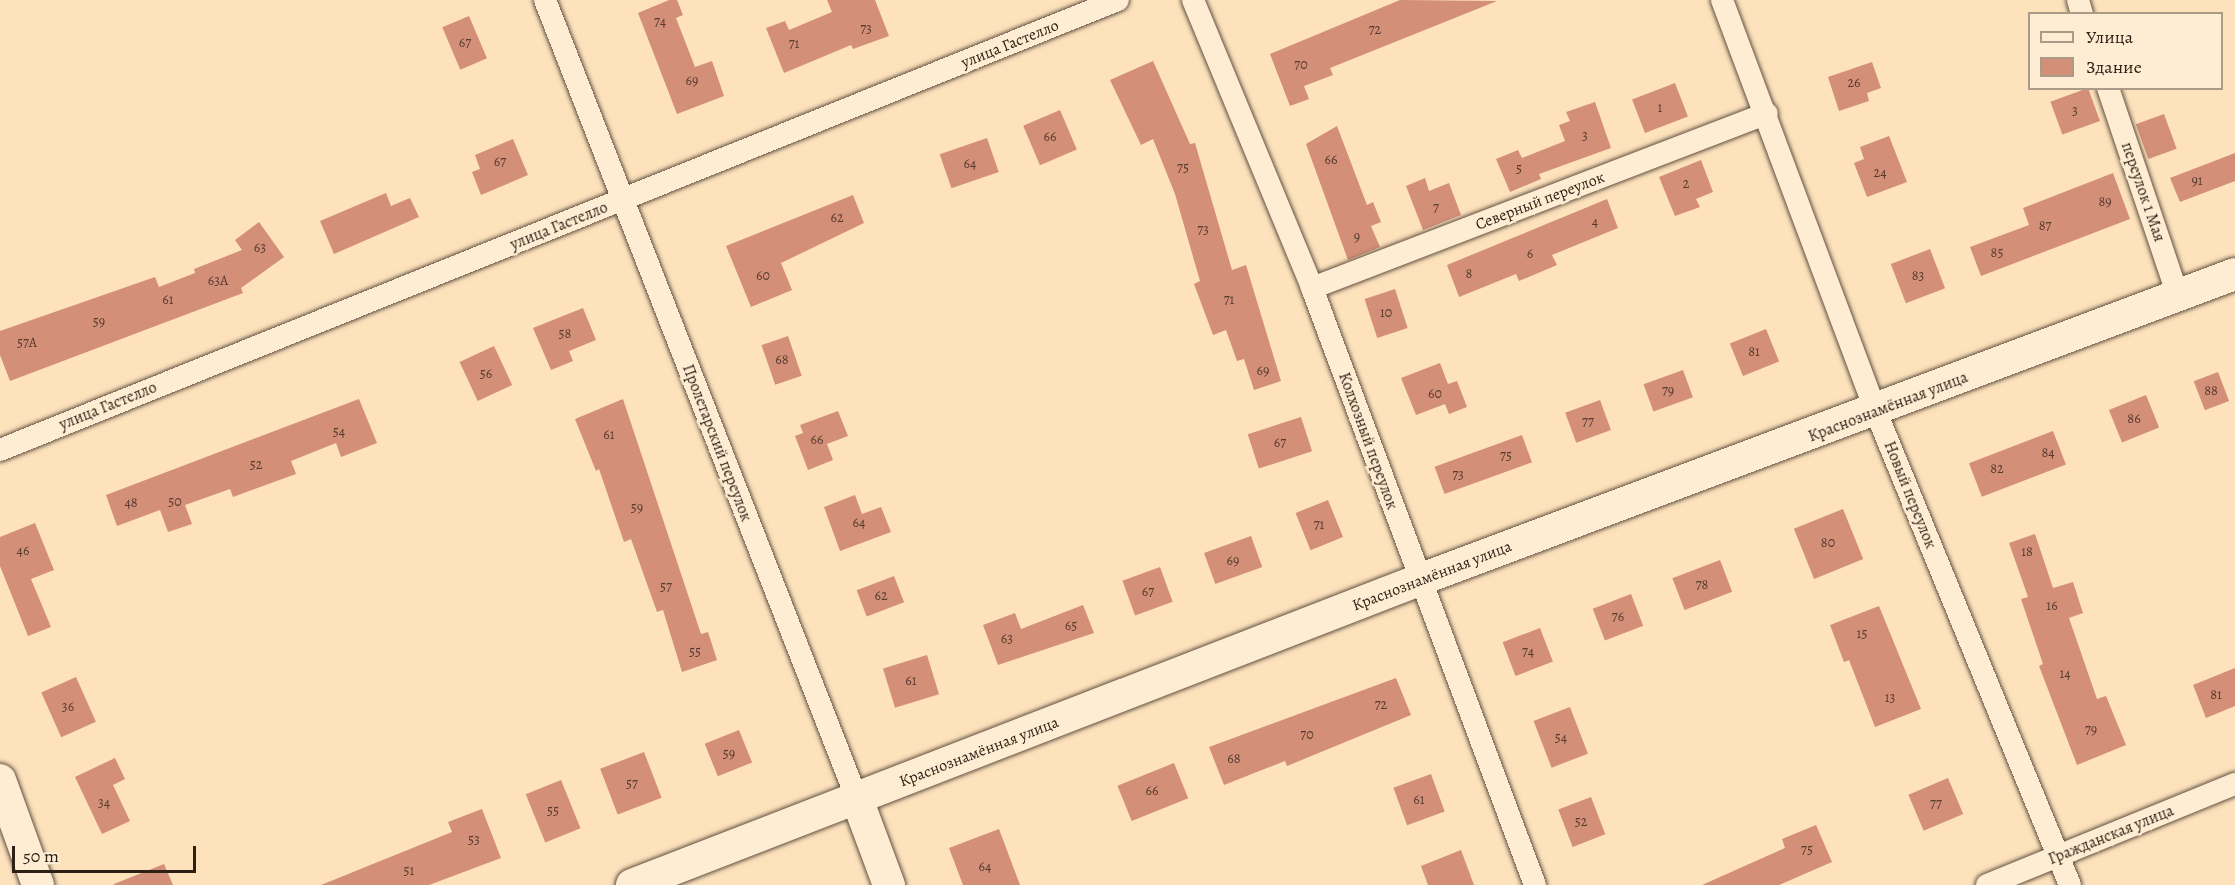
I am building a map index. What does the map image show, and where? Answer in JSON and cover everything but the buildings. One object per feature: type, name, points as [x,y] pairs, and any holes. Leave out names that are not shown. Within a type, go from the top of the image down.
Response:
[{"type":"main road","name":"Краснознамённая улица","points":[[632,885],[1419,580],[1875,412],[2235,274]]},
{"type":"main road","points":[[0,780],[38,885]]},
{"type":"main road","name":"Пролетарский переулок","points":[[857,799],[889,885]]},
{"type":"street","name":"Пролетарский переулок","points":[[545,0],[857,799]]},
{"type":"street","name":"улица Гастелло","points":[[0,450],[1118,0]]},
{"type":"street","name":"Колхозный переулок","points":[[1193,0],[1312,288],[1419,580],[1535,885]]},
{"type":"street","name":"Новый переулок","points":[[1722,0],[1767,113],[1875,412],[2070,885]]},
{"type":"street","name":"переулок 1 Мая","points":[[2109,90],[2178,296]]},
{"type":"street","name":"Северный переулок","points":[[1312,288],[1767,113]]},
{"type":"street","name":"Гражданская улица","points":[[1987,885],[2235,784]]}]
